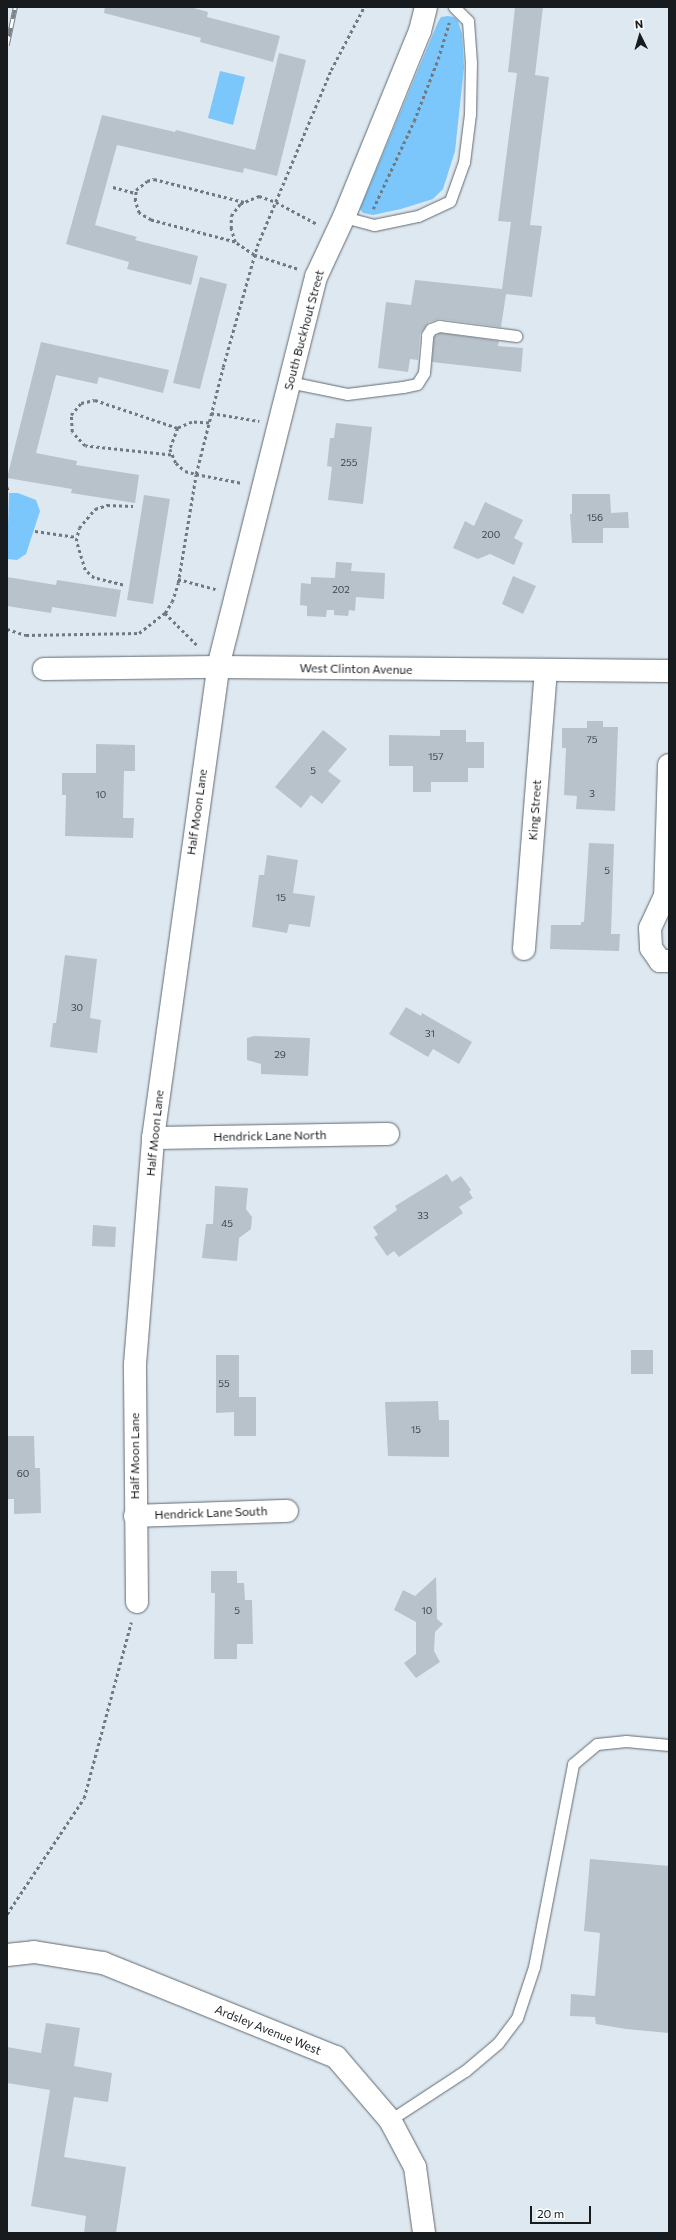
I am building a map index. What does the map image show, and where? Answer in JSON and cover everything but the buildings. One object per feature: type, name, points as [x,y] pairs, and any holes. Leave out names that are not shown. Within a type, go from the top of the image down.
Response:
[{"type":"street","name":"South Buckhout Street","points":[[218,667],[316,277],[344,217],[420,32],[426,7]]},
{"type":"street","name":"West Clinton Avenue","points":[[44,669],[218,667],[669,671]]},
{"type":"street","name":"Half Moon Lane","points":[[137,1602],[135,1516],[135,1364],[153,1138],[218,667]]},
{"type":"street","name":"King Street","points":[[524,949],[546,671]]},
{"type":"street","points":[[669,765],[667,898],[650,928],[650,948],[660,961],[669,961]]},
{"type":"street","name":"Hendrick Lane North","points":[[153,1138],[388,1134]]},
{"type":"street","name":"Hendrick Lane South","points":[[135,1516],[287,1511]]},
{"type":"street","name":"Ardsley Avenue West","points":[[7,1955],[34,1952],[103,1963],[336,2057],[390,2120],[415,2167],[424,2233]]},
{"type":"lane","points":[[344,217],[374,225],[418,216],[450,201],[464,162],[470,114],[471,63],[468,21],[452,11]]},
{"type":"lane","points":[[289,382],[347,394],[403,387],[417,384],[424,373],[427,335],[431,328],[439,326],[516,336]]},
{"type":"lane","points":[[390,2120],[465,2070],[498,2043],[518,2018],[534,1967],[573,1764],[597,1744],[626,1741],[669,1745]]},
{"type":"path","points":[[7,629],[26,635],[139,632],[165,613],[172,602],[178,579],[196,474],[254,255],[331,70],[364,7]]},
{"type":"path","points":[[365,223],[414,121],[438,59],[452,11]]},
{"type":"path","points":[[244,202],[154,179],[141,184],[136,193],[139,213],[151,220],[235,242],[254,255],[316,277]]},
{"type":"path","points":[[113,187],[136,193]]},
{"type":"path","points":[[235,242],[231,216],[244,202],[259,196],[276,202],[318,225]]},
{"type":"path","points":[[171,455],[85,446],[72,432],[71,415],[81,403],[95,400],[178,428]]},
{"type":"path","points":[[211,413],[279,424]]},
{"type":"path","points":[[209,422],[192,422],[178,428],[171,442],[171,455],[176,463],[185,471],[263,487]]},
{"type":"path","points":[[7,487],[9,493]]},
{"type":"path","points":[[124,585],[94,578],[85,570],[78,556],[76,537],[85,518],[95,509],[107,505],[133,506]]},
{"type":"path","points":[[35,531],[76,537]]},
{"type":"path","points":[[178,579],[221,590]]},
{"type":"path","points":[[165,613],[218,667]]},
{"type":"path","points":[[7,1914],[84,1798],[137,1602]]},
{"type":"shaded area","points":[[441,17],[454,17],[458,21],[462,34],[464,67],[455,151],[443,189],[433,199],[401,209],[373,215],[363,213],[360,209],[438,22]]},
{"type":"shaded area","points":[[220,71],[245,77],[233,125],[208,118]]},
{"type":"shaded area","points":[[9,493],[18,493],[36,500],[40,511],[26,554],[17,560],[7,559]]},
{"type":"railway","points":[[7,45],[15,7]]}]
